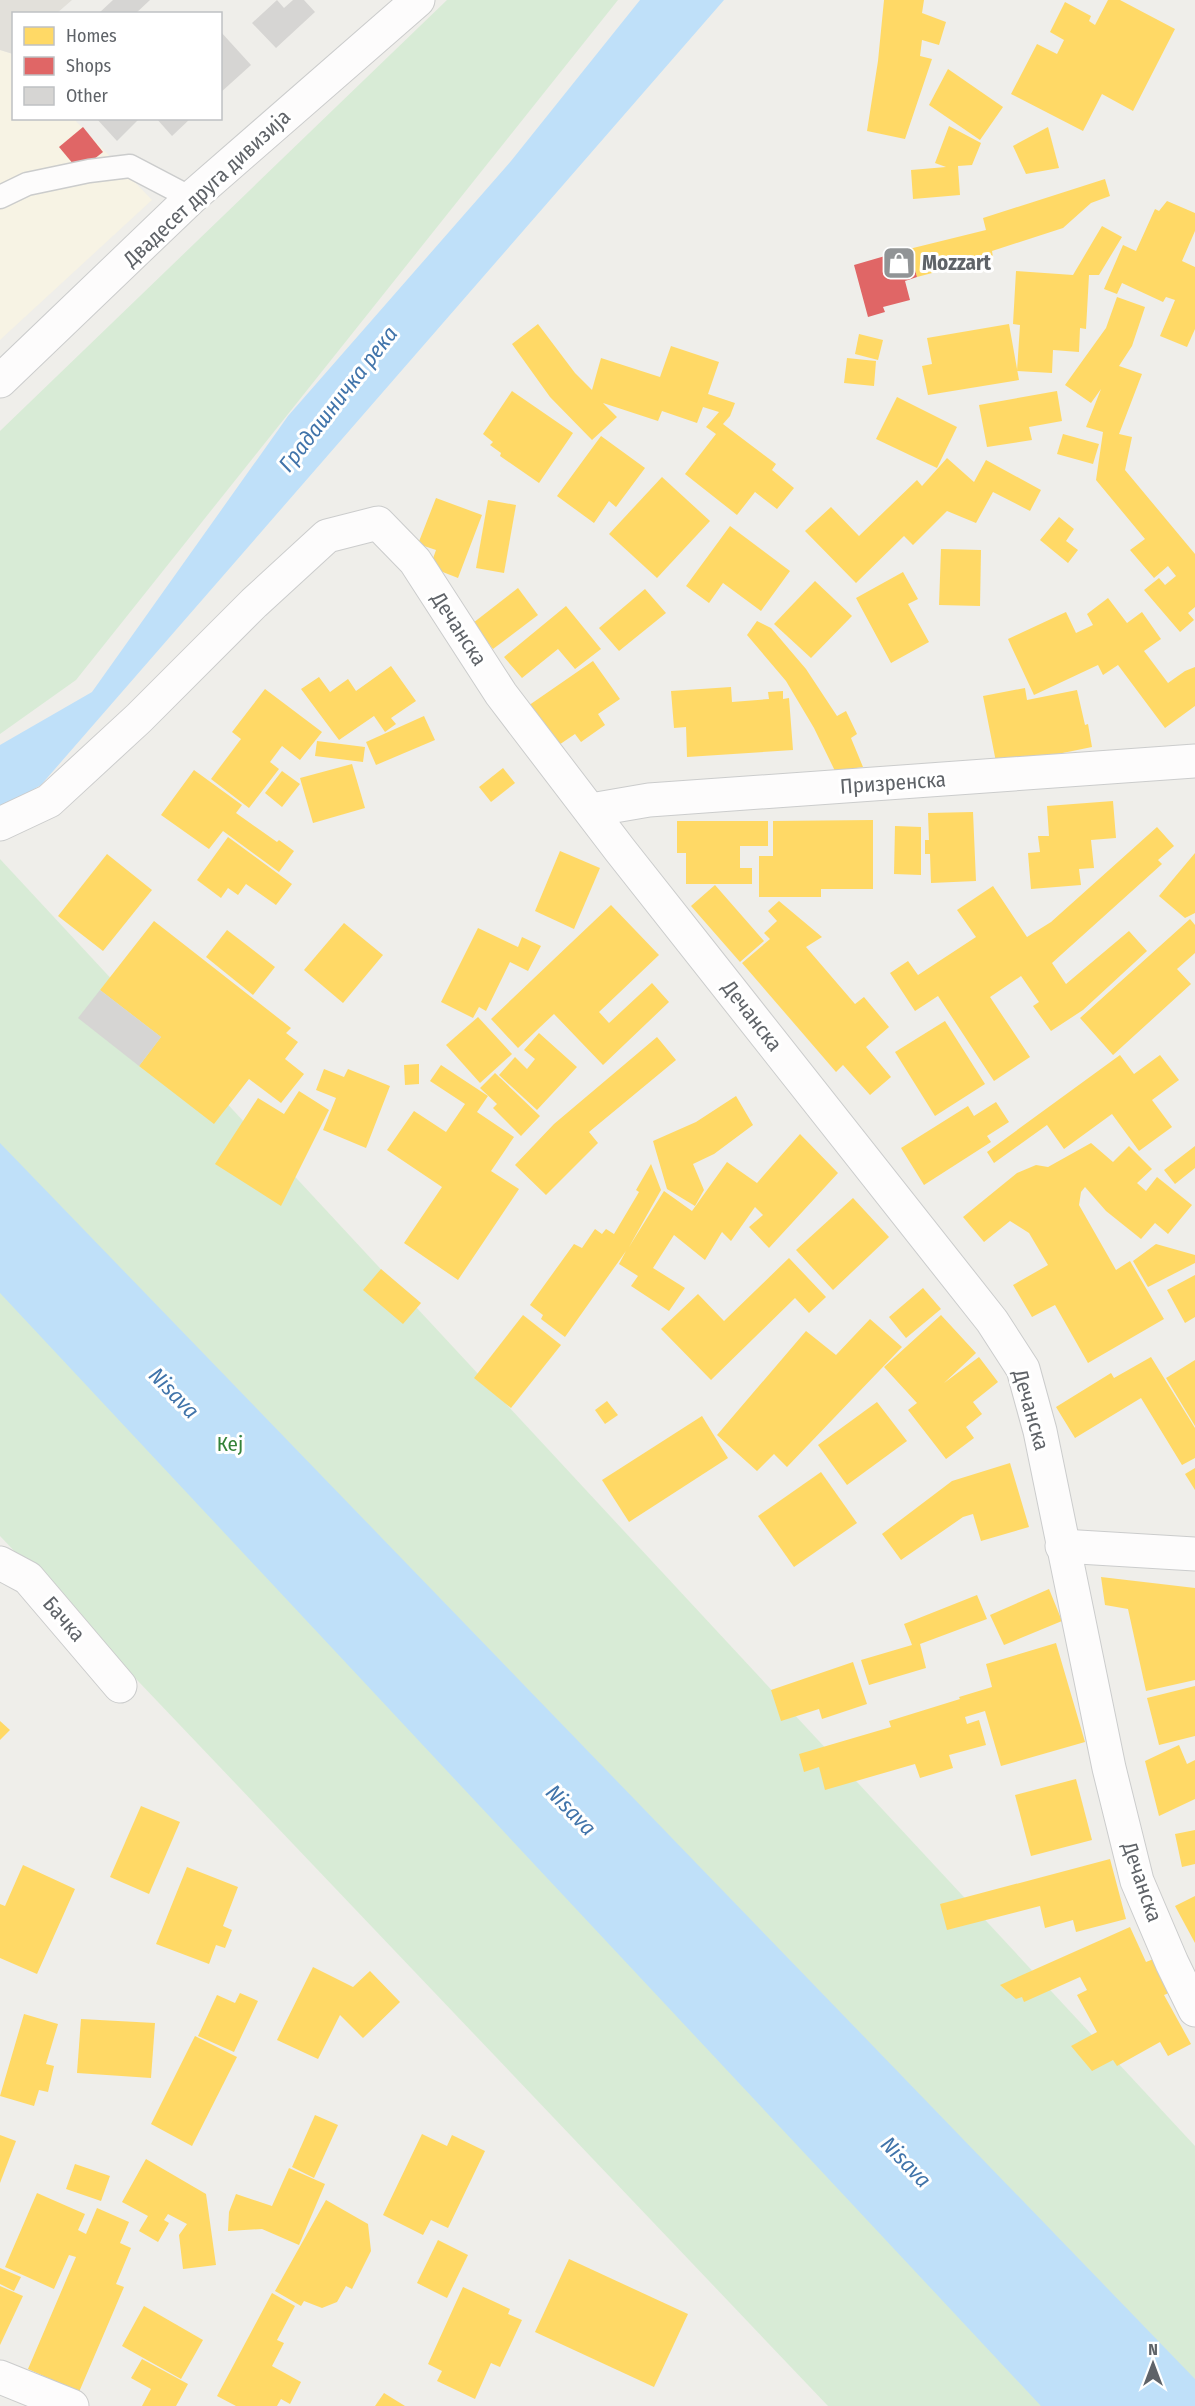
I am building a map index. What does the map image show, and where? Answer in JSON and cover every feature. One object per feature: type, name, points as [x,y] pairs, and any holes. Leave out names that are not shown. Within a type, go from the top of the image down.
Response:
[{"type":"street","name":"Двадесет друга дивизија","points":[[0,381],[191,198],[418,0]]},
{"type":"street","name":"Дечанска","points":[[0,825],[49,801],[139,718],[293,565],[327,536],[378,523],[415,561],[501,694],[998,1330],[1023,1369],[1040,1431],[1109,1768],[1137,1881],[1195,2010]]},
{"type":"street","name":"Призренска","points":[[591,810],[649,800],[1195,761]]},
{"type":"street","points":[[1062,1546],[1195,1554]]},
{"type":"street","name":"Бачка","points":[[0,1563],[28,1578],[120,1686]]},
{"type":"street","points":[[0,2377],[72,2406]]},
{"type":"lane","points":[[0,197],[27,184],[89,171],[130,166],[191,198]]},
{"type":"shaded area","points":[[0,0],[72,0],[58,12],[12,12],[12,54],[0,50]]},
{"type":"shaded area","points":[[0,50],[12,54],[12,120],[75,120],[152,200],[0,340]]},
{"type":"green space","points":[[447,0],[618,0],[76,680],[0,734],[0,431]]},
{"type":"green space","name":"Кеј","points":[[0,859],[1195,2146],[1195,2406],[828,2406],[0,1536]]},
{"type":"water","name":"Градашничка река","points":[[640,0],[724,0],[41,785],[0,809],[0,745],[92,692],[288,416],[511,161]]},
{"type":"water","name":"Nisava","points":[[0,1143],[1195,2379],[1195,2406],[1041,2406],[0,1293]]},
{"type":"building: Homes","points":[[884,0],[924,0],[922,13],[946,22],[939,45],[922,40],[920,56],[932,59],[905,139],[867,131],[878,61]]},
{"type":"building: Homes","points":[[1108,0],[1120,0],[1175,29],[1133,111],[1102,94],[1083,131],[1011,94],[1037,44],[1057,54],[1064,40],[1050,32],[1065,2],[1091,16],[1089,21],[1095,25]]},
{"type":"building: Homes","points":[[948,69],[1003,107],[980,140],[929,105]]},
{"type":"building: Homes","points":[[949,126],[981,143],[972,165],[958,166],[960,195],[913,199],[911,170],[946,167],[935,163]]},
{"type":"building: Homes","points":[[1048,127],[1059,168],[1026,174],[1013,146]]},
{"type":"building: Homes","points":[[1105,179],[1110,196],[1091,203],[1063,228],[992,251],[993,257],[917,277],[909,249],[986,230],[983,218]]},
{"type":"building: Homes","points":[[1167,201],[1195,213],[1195,231],[1182,261],[1195,267],[1195,329],[1187,347],[1160,336],[1175,300],[1166,297],[1163,302],[1122,283],[1117,294],[1104,289],[1123,245],[1136,251],[1155,209],[1159,211]]},
{"type":"building: Homes","points":[[1102,226],[1122,237],[1099,275],[1089,275],[1086,329],[1080,328],[1079,352],[1053,350],[1052,373],[1017,371],[1020,325],[1013,324],[1016,271],[1073,275]]},
{"type":"building: Homes","points":[[1117,297],[1145,307],[1132,346],[1119,366],[1142,374],[1119,434],[1132,437],[1125,470],[1195,554],[1195,607],[1188,613],[1194,620],[1180,632],[1144,590],[1159,578],[1165,585],[1176,576],[1168,566],[1154,578],[1130,550],[1145,539],[1096,480],[1103,432],[1086,427],[1101,389],[1091,403],[1065,385],[1106,328]]},
{"type":"building: Homes","points":[[538,324],[575,373],[592,390],[601,358],[660,377],[671,346],[719,362],[708,394],[735,403],[730,416],[723,424],[776,464],[772,470],[794,488],[777,509],[755,492],[737,515],[685,474],[716,434],[706,427],[719,412],[703,407],[697,423],[662,411],[658,421],[603,403],[617,417],[592,440],[550,397],[512,344]]},
{"type":"building: Homes","points":[[1009,324],[1019,380],[928,395],[922,366],[932,364],[927,338]]},
{"type":"building: Homes","points":[[859,334],[883,340],[878,360],[855,354]]},
{"type":"building: Homes","points":[[847,358],[876,361],[874,386],[844,383]]},
{"type":"building: Homes","points":[[512,391],[573,433],[539,483],[500,456],[501,453],[490,445],[493,442],[483,434]]},
{"type":"building: Homes","points":[[1057,391],[1062,421],[1029,427],[1032,440],[987,447],[979,405]]},
{"type":"building: Homes","points":[[897,397],[957,427],[937,468],[876,439]]},
{"type":"building: Homes","points":[[1063,434],[1099,444],[1093,464],[1057,454]]},
{"type":"building: Homes","points":[[601,436],[645,468],[616,507],[609,501],[594,523],[557,496]]},
{"type":"building: Homes","points":[[947,458],[974,482],[986,460],[1041,490],[1030,511],[993,492],[976,523],[947,511],[913,545],[904,536],[856,583],[805,531],[831,507],[859,536],[917,480],[922,486]]},
{"type":"building: Homes","points":[[662,477],[710,521],[657,578],[609,534]]},
{"type":"building: Homes","points":[[436,498],[482,515],[458,578],[430,567],[436,550],[418,544]]},
{"type":"building: Homes","points":[[488,500],[516,505],[504,573],[476,568]]},
{"type":"building: Homes","points":[[1059,517],[1074,529],[1066,541],[1078,550],[1068,563],[1040,540]]},
{"type":"building: Homes","points":[[730,526],[790,571],[761,611],[723,583],[709,603],[686,586]]},
{"type":"building: Homes","points":[[941,549],[981,550],[980,606],[939,605]]},
{"type":"building: Homes","points":[[903,572],[918,599],[908,604],[929,642],[891,663],[856,598]]},
{"type":"building: Homes","points":[[815,581],[852,616],[811,658],[774,624]]},
{"type":"building: Homes","points":[[518,588],[538,615],[493,649],[473,623]]},
{"type":"building: Homes","points":[[645,589],[666,613],[619,651],[599,628]]},
{"type":"building: Homes","points":[[1108,598],[1127,623],[1142,612],[1161,639],[1144,651],[1168,683],[1195,667],[1195,706],[1165,728],[1118,665],[1103,675],[1098,665],[1034,695],[1008,639],[1066,612],[1076,633],[1093,625],[1087,614]]},
{"type":"building: Homes","points":[[566,606],[601,649],[575,669],[558,649],[522,678],[504,657]]},
{"type":"building: Homes","points":[[757,621],[771,628],[806,669],[837,716],[846,711],[857,734],[851,738],[863,767],[835,771],[814,728],[786,681],[747,635]]},
{"type":"building: Homes","points":[[593,661],[620,699],[598,714],[605,725],[581,742],[575,734],[553,749],[525,708]]},
{"type":"building: Homes","points":[[391,666],[416,701],[391,718],[396,724],[385,732],[374,716],[339,740],[301,689],[319,677],[330,692],[348,679],[356,691]]},
{"type":"building: Homes","points":[[731,687],[732,702],[769,699],[768,692],[783,691],[783,699],[789,698],[793,750],[687,757],[686,727],[674,728],[671,691]]},
{"type":"building: Homes","points":[[1025,688],[1027,700],[1077,690],[1085,725],[1088,724],[1092,747],[1013,763],[996,762],[983,696]]},
{"type":"building: Homes","points":[[265,689],[322,732],[300,760],[282,746],[270,762],[279,769],[249,808],[211,779],[241,739],[232,732]]},
{"type":"building: Homes","points":[[424,716],[435,740],[376,765],[366,742]]},
{"type":"building: Homes","points":[[317,741],[365,747],[363,762],[315,756]]},
{"type":"building: Homes","points":[[352,764],[365,808],[313,823],[300,778]]},
{"type":"building: Homes","points":[[503,768],[515,783],[491,802],[479,787]]},
{"type":"building: Homes","points":[[194,770],[242,805],[236,813],[294,851],[279,872],[223,831],[209,849],[161,815]]},
{"type":"building: Homes","points":[[282,771],[300,784],[282,807],[265,793]]},
{"type":"building: Homes","points":[[1113,801],[1116,838],[1091,840],[1094,868],[1079,869],[1081,885],[1031,889],[1028,853],[1040,852],[1038,836],[1049,836],[1047,806]]},
{"type":"building: Homes","points":[[973,812],[976,881],[931,883],[930,854],[925,854],[925,840],[929,840],[928,813]]},
{"type":"building: Homes","points":[[873,820],[873,889],[821,889],[821,897],[759,897],[759,856],[773,856],[773,821]]},
{"type":"building: Homes","points":[[677,821],[768,821],[768,846],[740,846],[740,868],[752,868],[752,884],[686,884],[686,853],[677,853]]},
{"type":"building: Homes","points":[[895,826],[921,827],[921,875],[894,874]]},
{"type":"building: Homes","points":[[1157,827],[1174,846],[1158,860],[1162,864],[1052,963],[1066,984],[1129,931],[1147,951],[1083,1010],[1051,1031],[1033,1006],[1039,1002],[1021,976],[990,997],[1030,1057],[994,1081],[938,996],[915,1011],[890,973],[908,961],[918,975],[976,937],[957,910],[993,886],[1027,937],[1051,922]]},
{"type":"building: Homes","points":[[228,837],[292,884],[276,905],[246,884],[238,895],[228,888],[221,898],[197,880]]},
{"type":"building: Homes","points":[[560,851],[600,868],[574,929],[535,911]]},
{"type":"building: Homes","points":[[1195,853],[1195,913],[1185,918],[1159,896]]},
{"type":"building: Homes","points":[[107,854],[152,890],[103,951],[58,916]]},
{"type":"building: Homes","points":[[715,885],[764,941],[740,962],[691,906]]},
{"type":"building: Homes","points":[[779,901],[822,937],[806,947],[855,1004],[864,997],[889,1027],[866,1047],[891,1077],[870,1095],[843,1065],[836,1072],[742,963],[770,939],[764,933],[777,921],[768,911]]},
{"type":"building: Homes","points":[[611,905],[659,955],[599,1012],[609,1023],[652,983],[669,1002],[603,1065],[554,1014],[518,1048],[491,1019]]},
{"type":"building: Homes","points":[[1190,919],[1195,925],[1195,953],[1177,969],[1191,984],[1113,1055],[1080,1018]]},
{"type":"building: Homes","points":[[154,921],[291,1028],[286,1033],[298,1042],[285,1059],[304,1074],[281,1103],[249,1079],[214,1124],[139,1066],[161,1037],[100,990]]},
{"type":"building: Homes","points":[[344,923],[383,955],[343,1003],[304,970]]},
{"type":"building: Homes","points":[[478,928],[518,947],[522,937],[541,946],[528,971],[510,962],[486,1011],[479,1007],[473,1018],[441,1002]]},
{"type":"building: Homes","points":[[227,930],[275,967],[253,995],[206,957]]},
{"type":"building: Homes","points":[[478,1017],[512,1054],[480,1083],[446,1045]]},
{"type":"building: Homes","points":[[945,1021],[985,1084],[935,1116],[895,1052]]},
{"type":"building: Homes","points":[[539,1033],[577,1067],[537,1110],[499,1075],[515,1057],[527,1069],[535,1059],[524,1050]]},
{"type":"building: Homes","points":[[657,1037],[676,1060],[589,1132],[598,1143],[546,1195],[515,1165],[554,1124]]},
{"type":"building: Homes","points":[[1120,1055],[1134,1074],[1160,1055],[1179,1080],[1152,1100],[1172,1127],[1139,1151],[1112,1114],[1064,1149],[1047,1125],[994,1163],[987,1152]]},
{"type":"building: Homes","points":[[419,1064],[419,1084],[405,1085],[404,1065]]},
{"type":"building: Homes","points":[[441,1065],[488,1096],[477,1112],[514,1137],[491,1171],[519,1189],[458,1280],[404,1243],[442,1187],[387,1150],[414,1111],[446,1132],[465,1104],[430,1081]]},
{"type":"building: Homes","points":[[324,1069],[344,1077],[348,1069],[390,1086],[366,1148],[323,1130],[336,1098],[316,1090]]},
{"type":"building: Homes","points":[[495,1073],[540,1116],[521,1136],[493,1108],[497,1104],[480,1088]]},
{"type":"building: Homes","points":[[299,1091],[329,1110],[281,1206],[215,1164],[258,1098],[284,1114]]},
{"type":"building: Homes","points":[[736,1096],[753,1125],[714,1154],[693,1164],[704,1190],[695,1206],[667,1189],[653,1141],[696,1122]]},
{"type":"building: Homes","points":[[996,1102],[1009,1122],[987,1136],[991,1142],[924,1185],[901,1148],[968,1106],[974,1116]]},
{"type":"building: Homes","points":[[800,1134],[838,1173],[769,1248],[749,1227],[763,1215],[755,1207],[731,1241],[722,1232],[705,1260],[674,1235],[653,1268],[685,1288],[669,1311],[631,1286],[638,1276],[619,1264],[626,1251],[565,1337],[541,1319],[543,1315],[530,1305],[574,1244],[582,1248],[595,1229],[602,1234],[606,1229],[614,1234],[639,1192],[636,1190],[651,1164],[661,1190],[629,1247],[664,1191],[692,1211],[727,1162],[757,1183]]},
{"type":"building: Homes","points":[[1091,1143],[1113,1162],[1129,1146],[1152,1169],[1137,1183],[1146,1191],[1157,1177],[1192,1205],[1168,1234],[1155,1223],[1141,1239],[1106,1211],[1085,1187],[1081,1192],[1079,1205],[1116,1270],[1130,1261],[1164,1319],[1088,1363],[1055,1305],[1032,1317],[1013,1285],[1048,1265],[1029,1233],[1010,1221],[984,1242],[963,1217],[1017,1173],[1036,1165],[1048,1167]]},
{"type":"building: Homes","points":[[1195,1146],[1195,1168],[1175,1184],[1164,1170]]},
{"type":"building: Homes","points":[[853,1198],[889,1237],[833,1290],[796,1250]]},
{"type":"building: Homes","points":[[1156,1244],[1195,1255],[1195,1263],[1148,1287],[1133,1261]]},
{"type":"building: Homes","points":[[789,1258],[826,1297],[809,1313],[795,1298],[711,1380],[661,1329],[698,1294],[724,1321]]},
{"type":"building: Homes","points":[[381,1269],[421,1303],[403,1324],[363,1290]]},
{"type":"building: Homes","points":[[1195,1275],[1195,1317],[1185,1323],[1167,1290]]},
{"type":"building: Homes","points":[[923,1288],[941,1309],[906,1338],[889,1317]]},
{"type":"building: Homes","points":[[523,1315],[561,1345],[511,1408],[474,1378]]},
{"type":"building: Homes","points":[[941,1315],[976,1353],[944,1383],[979,1357],[998,1382],[973,1402],[982,1414],[966,1427],[974,1438],[946,1459],[908,1410],[917,1403],[884,1367]]},
{"type":"building: Homes","points":[[870,1319],[902,1347],[787,1467],[774,1454],[757,1471],[717,1435],[806,1331],[836,1355]]},
{"type":"building: Homes","points":[[1151,1357],[1195,1428],[1195,1458],[1182,1465],[1141,1398],[1075,1438],[1056,1407],[1111,1373],[1114,1378]]},
{"type":"building: Homes","points":[[1195,1360],[1195,1426],[1166,1378]]},
{"type":"building: Homes","points":[[607,1401],[618,1415],[605,1424],[595,1410]]},
{"type":"building: Homes","points":[[877,1402],[907,1441],[847,1485],[818,1445]]},
{"type":"building: Homes","points":[[702,1416],[728,1458],[629,1522],[602,1480]]},
{"type":"building: Homes","points":[[1010,1463],[1029,1527],[981,1541],[973,1514],[963,1517],[901,1560],[882,1534],[952,1481]]},
{"type":"building: Homes","points":[[1195,1468],[1195,1490],[1185,1474]]},
{"type":"building: Homes","points":[[821,1472],[857,1523],[794,1567],[758,1516]]},
{"type":"building: Homes","points":[[1101,1577],[1195,1588],[1195,1680],[1146,1691],[1128,1609],[1105,1605]]},
{"type":"building: Homes","points":[[1049,1589],[1062,1621],[1004,1645],[990,1615]]},
{"type":"building: Homes","points":[[977,1595],[987,1619],[920,1644],[926,1668],[869,1685],[861,1660],[912,1645],[904,1624]]},
{"type":"building: Homes","points":[[1056,1643],[1085,1742],[1001,1766],[985,1711],[965,1717],[967,1724],[979,1720],[986,1745],[949,1755],[953,1768],[920,1778],[915,1764],[825,1790],[819,1767],[804,1772],[799,1754],[891,1727],[889,1721],[992,1687],[986,1664]]},
{"type":"building: Homes","points":[[853,1662],[867,1704],[822,1719],[819,1709],[781,1721],[771,1690]]},
{"type":"building: Homes","points":[[1195,1686],[1195,1736],[1159,1745],[1147,1698]]},
{"type":"building: Homes","points":[[0,1721],[10,1730],[0,1740]]},
{"type":"building: Homes","points":[[1179,1745],[1187,1764],[1195,1760],[1195,1799],[1159,1816],[1145,1761]]},
{"type":"building: Homes","points":[[1076,1779],[1092,1840],[1031,1856],[1015,1795]]},
{"type":"building: Homes","points":[[141,1806],[180,1822],[149,1894],[110,1877]]},
{"type":"building: Homes","points":[[1195,1830],[1195,1864],[1182,1867],[1175,1834]]},
{"type":"building: Homes","points":[[1110,1859],[1126,1919],[1076,1932],[1073,1920],[1045,1928],[1040,1906],[947,1930],[940,1904]]},
{"type":"building: Homes","points":[[23,1865],[75,1889],[37,1974],[0,1958],[0,1904],[5,1906]]},
{"type":"building: Homes","points":[[187,1867],[238,1887],[223,1926],[232,1930],[225,1948],[216,1945],[209,1964],[156,1944]]},
{"type":"building: Homes","points":[[1195,1896],[1195,1943],[1175,1906]]},
{"type":"building: Homes","points":[[1130,1927],[1146,1962],[1156,1958],[1174,1991],[1164,1995],[1191,2044],[1168,2056],[1160,2042],[1117,2066],[1113,2060],[1092,2071],[1071,2046],[1097,2032],[1077,1995],[1087,1990],[1080,1977],[1024,2002],[1022,1997],[1016,1999],[1000,1985]]},
{"type":"building: Homes","points":[[313,1967],[353,1987],[370,1971],[400,2002],[363,2038],[340,2015],[318,2059],[277,2040]]},
{"type":"building: Homes","points":[[240,1993],[258,2001],[234,2052],[198,2036],[217,1995],[235,2003]]},
{"type":"building: Homes","points":[[24,2014],[58,2024],[46,2064],[54,2066],[48,2092],[39,2090],[34,2106],[0,2096]]},
{"type":"building: Homes","points":[[81,2019],[155,2023],[151,2078],[77,2073]]},
{"type":"building: Homes","points":[[195,2036],[237,2057],[192,2146],[151,2124]]},
{"type":"building: Homes","points":[[315,2115],[338,2125],[314,2178],[292,2167]]},
{"type":"building: Homes","points":[[422,2134],[447,2146],[452,2135],[485,2151],[448,2228],[431,2220],[423,2235],[383,2215]]},
{"type":"building: Homes","points":[[0,2135],[16,2141],[0,2183]]},
{"type":"building: Homes","points":[[146,2159],[206,2194],[216,2265],[183,2269],[179,2235],[187,2224],[168,2214],[164,2220],[169,2223],[158,2242],[139,2231],[148,2216],[122,2202]]},
{"type":"building: Homes","points":[[75,2164],[110,2176],[101,2201],[66,2189]]},
{"type":"building: Homes","points":[[289,2168],[325,2184],[299,2245],[262,2229],[228,2231],[229,2212],[236,2194],[272,2206]]},
{"type":"building: Homes","points":[[37,2193],[85,2214],[78,2230],[86,2234],[97,2208],[129,2222],[120,2243],[131,2248],[116,2284],[124,2287],[79,2392],[28,2369],[76,2257],[69,2255],[54,2289],[5,2267]]},
{"type":"building: Homes","points":[[326,2200],[368,2224],[371,2251],[352,2289],[346,2286],[337,2302],[322,2308],[304,2301],[301,2306],[275,2291]]},
{"type":"building: Homes","points":[[438,2240],[468,2255],[447,2298],[417,2283]]},
{"type":"building: Homes","points":[[569,2259],[688,2314],[654,2387],[535,2332]]},
{"type":"building: Homes","points":[[0,2268],[21,2277],[14,2291],[0,2284]]},
{"type":"building: Homes","points":[[0,2286],[23,2296],[0,2345]]},
{"type":"building: Homes","points":[[463,2287],[510,2309],[508,2314],[522,2320],[500,2367],[491,2363],[475,2399],[437,2381],[442,2371],[428,2364]]},
{"type":"building: Homes","points":[[272,2293],[295,2306],[277,2340],[284,2343],[272,2366],[301,2382],[290,2404],[281,2399],[277,2406],[236,2406],[217,2396]]},
{"type":"building: Homes","points":[[144,2306],[203,2340],[181,2379],[122,2346]]},
{"type":"building: Homes","points":[[142,2359],[188,2384],[176,2406],[142,2406],[151,2389],[131,2378]]},
{"type":"building: Homes","points":[[384,2393],[405,2406],[375,2406]]},
{"type":"building: Shops","points":[[83,127],[103,152],[79,171],[59,147]]},
{"type":"building: Shops","points":[[909,249],[917,277],[905,281],[910,300],[883,307],[885,312],[868,317],[854,265]]},
{"type":"building: Other","points":[[113,0],[150,0],[137,12],[100,12]]},
{"type":"building: Other","points":[[277,0],[284,8],[293,0],[304,0],[315,12],[276,48],[252,23]]},
{"type":"building: Other","points":[[222,33],[251,65],[222,91]]},
{"type":"building: Other","points":[[98,120],[138,120],[117,141]]},
{"type":"building: Other","points":[[158,120],[189,120],[172,136]]},
{"type":"building: Other","points":[[100,990],[161,1037],[139,1066],[78,1018]]},
{"type":"place","name":"Mozzart","points":[[899,263]]}]
